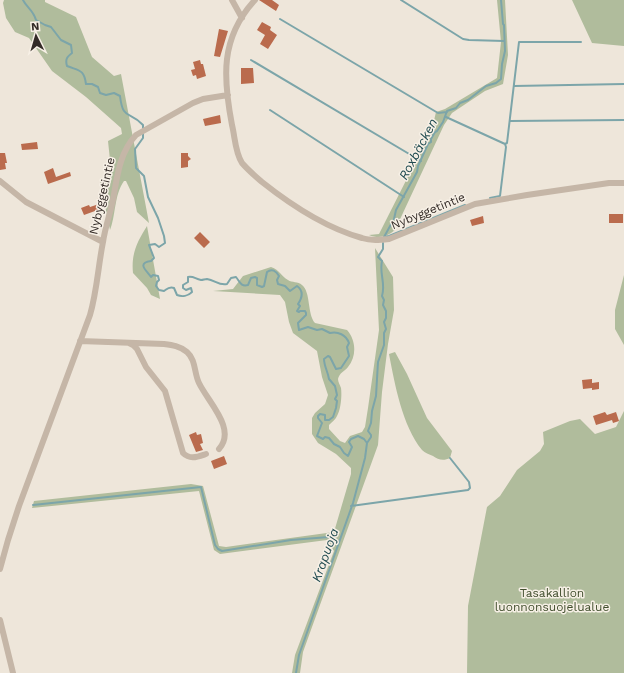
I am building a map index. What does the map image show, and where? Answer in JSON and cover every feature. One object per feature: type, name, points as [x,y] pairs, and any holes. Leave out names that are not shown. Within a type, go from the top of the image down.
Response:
[{"type":"street","points":[[232,0],[242,18]]},
{"type":"street","points":[[228,95],[228,48],[231,38],[242,18],[255,0]]},
{"type":"street","name":"Nybyggetintie","points":[[0,569],[19,506],[80,341],[94,298],[103,242],[121,162],[129,142],[140,132],[193,103],[203,99],[228,95],[237,150],[242,163],[249,171],[290,203],[327,224],[363,238],[376,240],[396,237],[460,210],[487,202],[588,186],[624,183]]},
{"type":"street","points":[[0,181],[26,202],[103,242]]},
{"type":"street","points":[[80,341],[164,344],[176,346],[188,354],[193,362],[200,386],[216,411],[225,431],[224,442],[219,449]]},
{"type":"street","points":[[127,343],[133,345],[137,349],[146,367],[165,391],[184,453],[189,457],[194,458],[206,454]]},
{"type":"street","points":[[0,620],[13,673]]},
{"type":"green space","points":[[4,0],[45,0],[45,2],[76,17],[92,57],[114,76],[121,74],[149,223],[137,212],[134,198],[126,181],[124,181],[118,192],[110,230],[100,181],[107,178],[110,160],[108,141],[122,134],[121,128],[86,97],[52,71],[29,38],[15,32],[6,18],[3,3]]},
{"type":"green space","points":[[497,0],[505,0],[508,55],[503,84],[485,91],[452,113],[444,125],[395,230],[383,237],[369,235],[379,234],[432,129],[436,112],[445,109],[497,78],[501,42]]},
{"type":"green space","points":[[572,0],[624,0],[624,46],[592,43]]},
{"type":"green space","points":[[147,226],[160,299],[151,295],[147,288],[133,273],[134,254],[140,237]]},
{"type":"green space","points":[[375,248],[393,277],[394,310],[382,392],[378,445],[303,652],[300,673],[292,673],[295,655],[334,551],[327,540],[220,554],[214,550],[199,491],[32,508],[34,501],[191,484],[203,486],[219,546],[226,547],[334,532],[351,474],[351,468],[336,454],[318,443],[312,434],[312,418],[315,413],[325,404],[328,395],[322,377],[317,351],[293,333],[285,302],[280,295],[213,291],[233,289],[243,276],[271,267],[288,280],[297,282],[305,288],[311,314],[315,323],[347,330],[354,343],[354,353],[351,363],[339,377],[338,380],[341,388],[340,406],[336,417],[329,425],[329,429],[340,441],[345,443],[350,436],[362,432],[365,427],[368,408],[379,330]]},
{"type":"green space","points":[[624,275],[624,345],[615,329],[615,310]]},
{"type":"green space","points":[[395,352],[427,418],[452,451],[450,458],[446,460],[439,459],[423,451],[409,429],[400,404],[389,354]]},
{"type":"green space","name":"Tasakallion luonnonsuojelualue","points":[[624,411],[624,673],[467,673],[468,606],[487,507],[500,496],[517,470],[540,451],[544,444],[543,432],[570,421],[580,419],[595,434],[616,427]]},
{"type":"building","points":[[259,0],[272,0],[279,5],[276,11]]},
{"type":"building","points":[[262,22],[271,27],[270,30],[277,35],[268,49],[260,44],[265,35],[257,30]]},
{"type":"building","points":[[219,29],[228,31],[220,57],[214,56]]},
{"type":"building","points":[[200,60],[201,64],[203,64],[206,76],[197,79],[196,75],[193,76],[191,70],[195,69],[193,62]]},
{"type":"building","points":[[241,68],[253,68],[254,83],[241,84]]},
{"type":"building","points":[[220,115],[221,123],[205,126],[203,119]]},
{"type":"building","points":[[37,142],[38,149],[22,150],[21,144]]},
{"type":"building","points":[[0,153],[5,153],[7,163],[5,163],[6,169],[0,170]]},
{"type":"building","points":[[181,153],[188,153],[188,156],[191,159],[188,161],[188,167],[181,168]]},
{"type":"building","points":[[53,168],[56,177],[70,172],[71,176],[48,184],[44,172]]},
{"type":"building","points":[[103,197],[106,207],[84,215],[81,208],[99,204],[97,199]]},
{"type":"building","points":[[609,214],[623,214],[623,223],[609,223]]},
{"type":"building","points":[[483,216],[484,223],[472,226],[470,220]]},
{"type":"building","points":[[200,232],[210,242],[204,248],[194,238]]},
{"type":"building","points":[[592,379],[592,383],[599,382],[599,389],[583,389],[582,380]]},
{"type":"building","points":[[605,412],[607,415],[616,412],[619,421],[613,423],[612,420],[596,425],[593,416]]},
{"type":"building","points":[[196,432],[197,435],[201,434],[203,443],[200,444],[203,450],[196,452],[189,435]]},
{"type":"building","points":[[224,456],[227,464],[214,469],[211,461]]},
{"type":"waterway","points":[[23,0],[36,20],[51,27],[61,40],[71,45],[72,53],[67,58],[67,66],[80,71],[84,76],[86,84],[92,84],[98,87],[100,93],[106,95],[114,93],[120,96],[121,104],[125,112],[138,120],[143,125],[143,128]]},
{"type":"waterway","points":[[401,0],[463,39],[504,41]]},
{"type":"waterway","name":"Roxbäcken","points":[[384,237],[394,219],[396,210],[417,172],[418,166],[428,144],[431,142],[435,132],[443,122],[447,111],[456,108],[460,103],[468,100],[486,86],[496,83],[501,79],[505,51],[501,0]]},
{"type":"waterway","points":[[280,19],[438,113],[447,112]]},
{"type":"waterway","points":[[446,117],[505,144],[507,143],[519,42],[581,42]]},
{"type":"waterway","points":[[251,60],[421,161]]},
{"type":"waterway","points":[[514,86],[624,84]]},
{"type":"waterway","points":[[270,110],[404,197]]},
{"type":"waterway","points":[[510,121],[624,120]]},
{"type":"waterway","points":[[143,133],[143,138],[135,149],[136,168],[144,176],[148,197],[158,218],[165,243],[159,247],[155,244],[149,245],[154,258],[143,265],[151,277],[153,275],[158,276],[159,280],[156,286],[159,290],[164,291],[172,287],[177,295],[183,296],[192,292],[191,288],[186,290],[183,288],[183,285],[188,282],[188,277],[201,280],[212,280],[219,284],[227,284],[231,278],[236,277],[241,284],[244,285],[248,285],[251,278],[255,277],[257,278],[257,285],[262,287],[264,286],[267,272],[272,270],[279,276],[277,280],[278,284],[285,286],[290,291],[297,286],[301,290],[302,295],[298,304],[300,306],[297,311],[305,311],[306,313],[306,315],[298,323],[299,330],[308,327],[317,330],[322,329],[330,333],[339,333],[344,336],[349,343],[347,347],[349,356],[341,368],[336,369],[330,357],[328,356],[324,359],[329,379],[335,386],[337,395],[335,399],[337,401],[333,417],[329,420],[325,420],[325,415],[320,414],[318,416],[322,423],[317,436],[323,439],[325,437],[329,438],[348,456],[352,447],[349,442],[351,439],[358,436],[364,439],[367,443]]},
{"type":"waterway","points":[[490,198],[500,196],[506,147],[505,144]]},
{"type":"waterway","points":[[384,237],[465,205]]},
{"type":"waterway","name":"Krapuoja","points":[[296,673],[299,655],[353,503],[365,458],[367,443],[371,437],[368,431],[376,396],[378,362],[384,345],[384,333],[386,329],[384,322],[386,318],[386,311],[383,305],[384,300],[382,296],[382,261],[378,257],[383,249],[383,243]]},
{"type":"waterway","points":[[351,506],[468,490],[470,488],[469,482],[450,458]]},
{"type":"waterway","points":[[33,505],[201,487],[215,545],[222,551],[291,540],[329,537],[338,542]]}]
